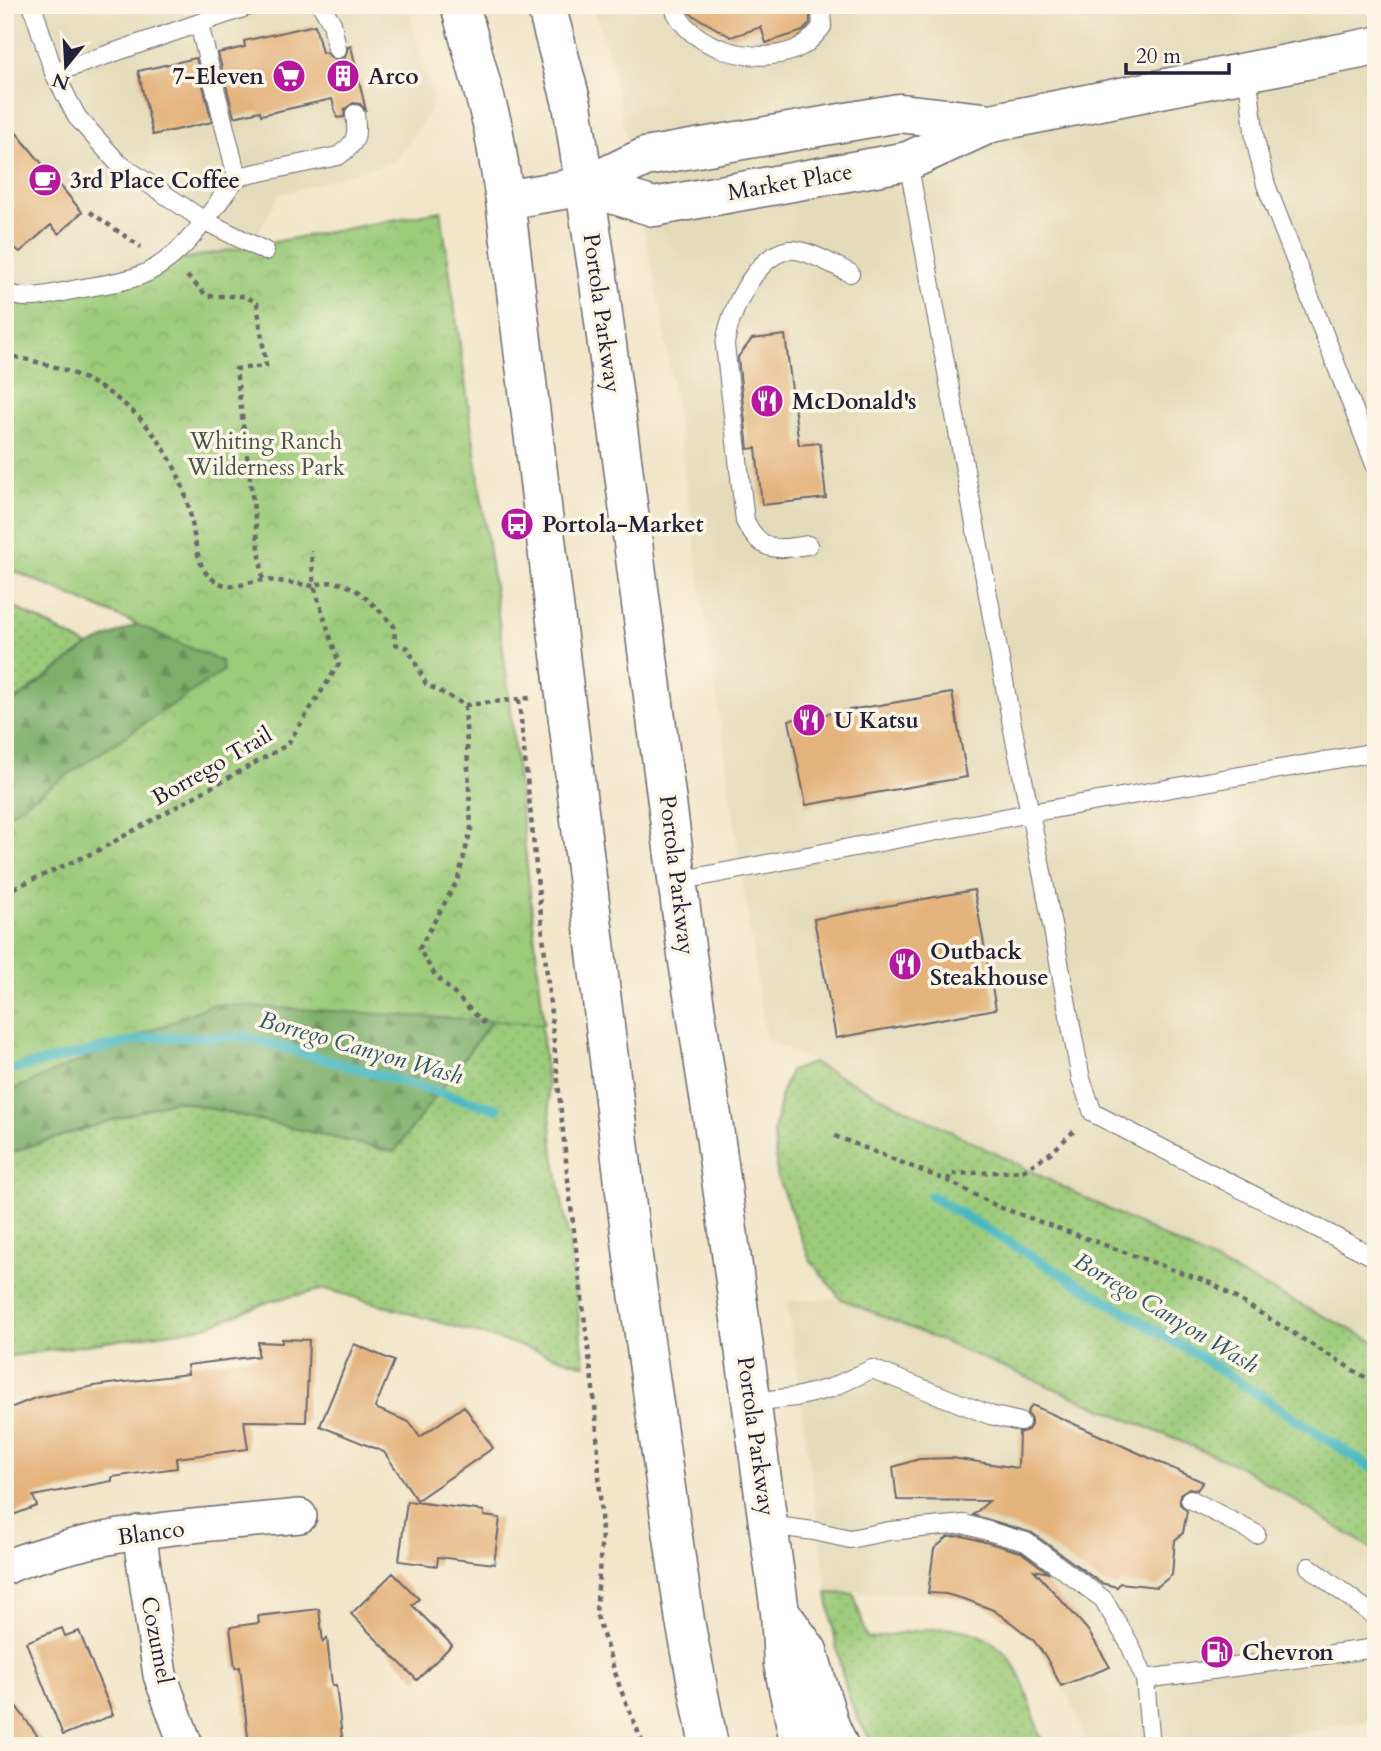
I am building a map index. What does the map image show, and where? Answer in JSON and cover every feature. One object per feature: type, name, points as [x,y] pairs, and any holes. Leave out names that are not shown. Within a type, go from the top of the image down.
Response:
[{"type":"main road","points":[[460,5],[493,127],[505,200],[633,1257],[685,1621],[709,1746]]},
{"type":"main road","name":"Portola Parkway","points":[[546,5],[572,104],[584,186],[780,1612],[783,1664],[800,1746]]},
{"type":"main road","name":"Market Place","points":[[584,186],[654,207],[908,161],[991,123],[1376,46]]},
{"type":"main road","name":"Market Place","points":[[505,200],[584,186],[645,157],[899,113],[991,123]]},
{"type":"main road","points":[[780,1612],[808,1651],[830,1726],[839,1746]]},
{"type":"street","name":"Blanco","points":[[5,1568],[75,1545],[139,1532],[300,1516]]},
{"type":"street","name":"Cozumel","points":[[139,1532],[160,1675],[186,1746]]},
{"type":"lane","points":[[32,5],[54,73],[77,117],[118,163],[203,220],[265,251]]},
{"type":"lane","points":[[54,73],[252,5]]},
{"type":"lane","points":[[321,5],[332,23],[337,49]]},
{"type":"lane","points":[[673,5],[678,19],[708,45],[742,55],[769,56],[802,46],[822,27],[821,5]]},
{"type":"lane","points":[[199,24],[237,177]]},
{"type":"lane","points":[[1247,71],[1255,139],[1266,185],[1376,467]]},
{"type":"lane","points":[[5,292],[36,297],[137,277],[164,264],[186,243],[237,177],[338,156],[351,147],[356,139],[355,114]]},
{"type":"lane","points":[[908,161],[1012,725],[1081,1079],[1093,1113],[1376,1258]]},
{"type":"lane","points":[[808,545],[780,550],[765,547],[745,522],[725,345],[726,331],[731,315],[758,269],[770,258],[790,250],[810,255],[850,273]]},
{"type":"lane","points":[[678,881],[1030,813],[1376,752]]},
{"type":"lane","points":[[751,1402],[796,1397],[831,1388],[872,1368],[990,1415],[1020,1422]]},
{"type":"lane","points":[[1189,1499],[1256,1534]]},
{"type":"lane","points":[[768,1525],[850,1539],[889,1531],[964,1524],[1026,1542],[1103,1599],[1129,1643],[1145,1679],[1151,1746]]},
{"type":"lane","points":[[1309,1567],[1376,1616]]},
{"type":"lane","points":[[1145,1679],[1376,1648]]},
{"type":"path","points":[[90,212],[164,264],[184,274],[207,296],[245,296],[257,303],[266,366],[236,369],[263,580]]},
{"type":"path","points":[[5,354],[65,370],[97,385],[146,425],[169,454],[188,500],[199,558],[208,576],[222,584],[240,587],[263,580],[314,586],[326,581],[355,587],[394,626],[396,644],[408,648],[426,684],[465,705],[566,695]]},
{"type":"path","points":[[311,551],[314,586]]},
{"type":"path","name":"Borrego Trail","points":[[5,892],[97,851],[287,745],[339,663],[314,586]]},
{"type":"path","points":[[519,700],[569,1190],[596,1413],[602,1534],[596,1613],[620,1688],[645,1746]]},
{"type":"path","points":[[465,705],[471,828],[458,879],[419,949],[435,975],[485,1024]]},
{"type":"path","points":[[948,1181],[950,1174],[1023,1171],[1053,1151],[1093,1113]]},
{"type":"path","points":[[835,1136],[948,1181],[999,1207],[1213,1284],[1376,1384]]},
{"type":"shaded area","points":[[5,5],[408,5],[434,105],[396,161],[280,194],[215,307],[5,332]]},
{"type":"shaded area","points":[[593,5],[1376,5],[1376,1342],[913,1114],[765,1038],[663,324],[612,66]]},
{"type":"shaded area","points":[[841,1299],[1239,1466],[1376,1551],[1376,1720],[1219,1746],[1087,1746],[1071,1701],[1046,1657],[1034,1641],[993,1610],[946,1594],[827,1593],[787,1301]]},
{"type":"green space","name":"Whiting Ranch Wilderness Park","points":[[441,211],[506,671],[544,1024],[213,1004],[5,1093],[5,817],[223,671],[221,661],[5,567],[5,292]]},
{"type":"green space","points":[[204,595],[535,963],[394,1152],[175,1100],[5,1154],[5,708],[88,646]]},
{"type":"green space","points":[[5,602],[88,646],[5,708]]},
{"type":"green space","points":[[535,963],[554,1154],[585,1365],[326,1289],[270,1301],[206,1327],[5,1357],[5,1154],[175,1100],[394,1152]]},
{"type":"green space","points":[[813,1063],[1376,1342],[1376,1551],[1239,1466],[841,1299],[810,1260],[777,1176],[774,1133],[781,1094],[790,1071]]},
{"type":"green space","points":[[827,1593],[854,1594],[867,1639],[910,1631],[952,1629],[971,1632],[989,1640],[1005,1654],[1019,1674],[1043,1746],[875,1746],[855,1711],[842,1673]]},
{"type":"building","points":[[686,5],[810,5],[810,23],[803,31],[766,43],[761,27],[731,37],[691,14]]},
{"type":"building","name":"7-Eleven","points":[[315,25],[322,53],[326,52],[333,59],[340,60],[351,46],[366,111],[360,104],[353,103],[345,109],[344,117],[337,118],[332,99],[261,115],[260,111],[234,117],[218,53],[245,47],[244,41]]},
{"type":"building","points":[[196,58],[212,122],[153,135],[138,71]]},
{"type":"building","points":[[5,119],[82,212],[59,234],[51,225],[20,252],[5,241]]},
{"type":"building","name":"McDonald's","points":[[785,335],[799,445],[820,443],[826,498],[762,505],[756,448],[748,449],[738,357],[752,339]]},
{"type":"building","points":[[952,693],[967,777],[806,805],[789,720]]},
{"type":"building","name":"Outback Steakhouse","points":[[974,890],[996,1009],[836,1038],[814,919]]},
{"type":"building","points":[[282,1339],[309,1340],[306,1422],[244,1421],[248,1449],[176,1458],[177,1468],[112,1477],[112,1481],[33,1496],[37,1506],[5,1518],[5,1410],[35,1398],[94,1386],[188,1374],[187,1365],[258,1356],[258,1342],[282,1343]]},
{"type":"building","points":[[354,1344],[394,1361],[375,1408],[409,1422],[420,1437],[464,1406],[493,1448],[417,1500],[384,1452],[320,1426]]},
{"type":"building","points":[[1032,1405],[1203,1482],[1197,1490],[1189,1488],[1180,1494],[1180,1504],[1187,1511],[1183,1533],[1175,1540],[1172,1575],[1157,1587],[1120,1583],[1117,1587],[1101,1583],[1032,1533],[973,1515],[989,1501],[897,1500],[893,1467],[919,1459],[952,1458],[1018,1468],[1019,1433],[1028,1430],[1031,1425],[1031,1418],[1027,1413]]},
{"type":"building","points":[[407,1501],[484,1511],[484,1516],[500,1518],[494,1564],[438,1557],[437,1566],[399,1561]]},
{"type":"building","points":[[963,1536],[1021,1552],[1049,1573],[1034,1570],[1087,1629],[1110,1667],[1061,1686],[1034,1641],[993,1610],[946,1594],[928,1593],[934,1549],[948,1537]]},
{"type":"building","points":[[393,1573],[419,1599],[412,1605],[452,1645],[417,1680],[351,1614]]},
{"type":"building","points":[[319,1609],[323,1642],[327,1638],[332,1685],[336,1685],[343,1746],[249,1746],[240,1667],[235,1668],[230,1627],[259,1623],[258,1616]]},
{"type":"building","points":[[62,1628],[65,1636],[79,1631],[113,1715],[63,1735],[26,1642]]},
{"type":"building","points":[[5,1691],[45,1746],[5,1746]]},
{"type":"waterway","name":"Borrego Canyon Wash","points":[[5,1071],[151,1037],[247,1037],[497,1109]]},
{"type":"waterway","name":"Borrego Canyon Wash","points":[[931,1196],[1202,1358],[1376,1471]]},
{"type":"place","name":"7-Eleven","points":[[289,76]]},
{"type":"place","name":"Arco","points":[[343,76]]},
{"type":"place","name":"3rd Place Coffee","points":[[45,180]]},
{"type":"place","name":"McDonald's","points":[[767,401]]},
{"type":"place","name":"Portola-Market","points":[[517,524]]},
{"type":"place","name":"U Katsu","points":[[809,720]]},
{"type":"place","name":"Outback Steakhouse","points":[[905,964]]},
{"type":"place","name":"Chevron","points":[[1217,1652]]}]
